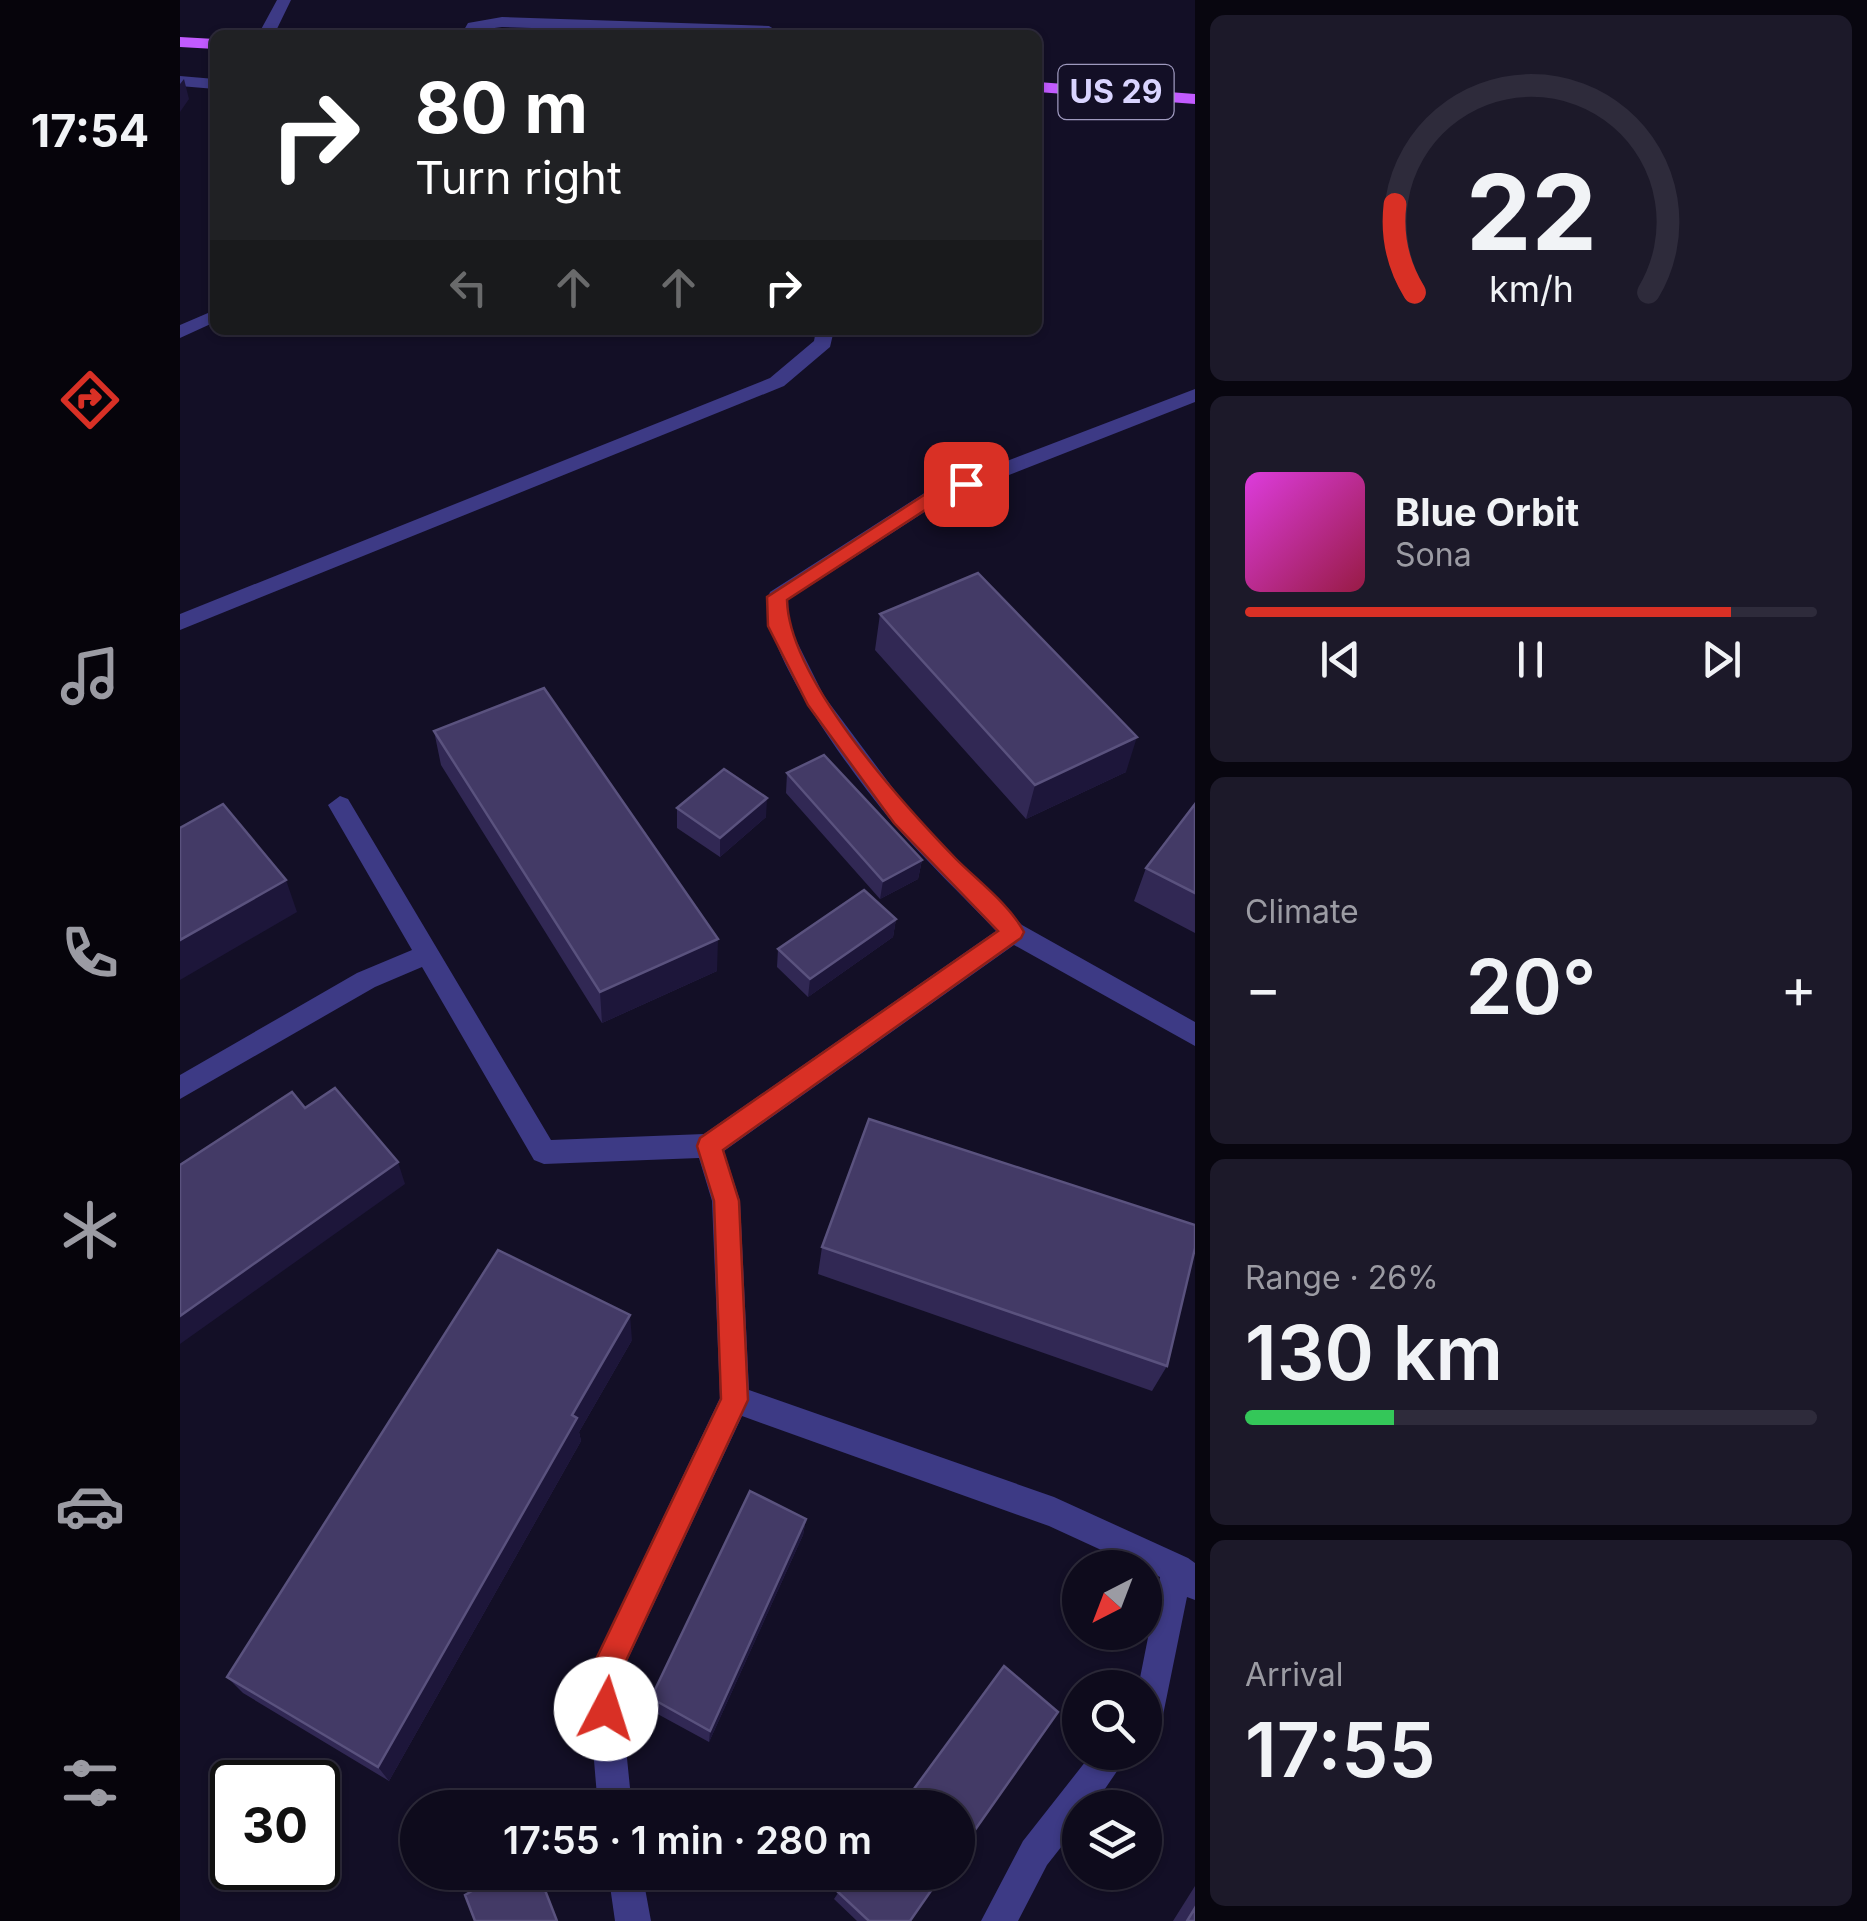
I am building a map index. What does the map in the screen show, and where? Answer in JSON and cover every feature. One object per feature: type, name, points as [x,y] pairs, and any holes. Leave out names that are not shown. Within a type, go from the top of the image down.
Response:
[{"type":"main road","points":[[180,42],[210,44]]},
{"type":"main road","name":"US 29","points":[[1042,86],[1194,98]]},
{"type":"street","points":[[269,30],[284,0]]},
{"type":"street","points":[[474,24],[609,19],[755,30]]},
{"type":"street","points":[[180,81],[210,84]]},
{"type":"street","points":[[180,332],[210,317]]},
{"type":"street","points":[[180,622],[777,382],[824,343],[825,335]]},
{"type":"street","points":[[1194,395],[933,497],[777,597],[778,626],[815,700],[902,817],[1013,932],[1194,1035]]},
{"type":"street","points":[[340,805],[544,1152],[709,1146],[1013,932]]},
{"type":"street","points":[[180,1088],[366,980],[430,953]]},
{"type":"street","points":[[613,1790],[603,1676],[735,1400],[726,1201],[709,1146]]},
{"type":"street","points":[[735,1400],[1054,1512],[1186,1576],[1160,1670]]},
{"type":"street","points":[[999,1921],[1035,1852],[1100,1770]]},
{"type":"street","points":[[629,1890],[633,1921]]},
{"type":"building","points":[[978,573],[1137,737],[1035,785],[880,614]]},
{"type":"building","points":[[544,688],[718,939],[600,992],[434,731]]},
{"type":"building","points":[[824,755],[922,860],[883,881],[787,773]]},
{"type":"building","points":[[724,769],[767,798],[720,838],[677,808]]},
{"type":"building","points":[[223,804],[286,880],[180,940],[180,828]]},
{"type":"building","points":[[1195,804],[1195,893],[1146,868]]},
{"type":"building","points":[[864,890],[896,919],[810,979],[778,949]]},
{"type":"building","points":[[335,1088],[398,1162],[180,1316],[180,1165],[292,1092],[305,1108]]},
{"type":"building","points":[[869,1119],[1195,1225],[1195,1248],[1167,1366],[822,1247]]},
{"type":"building","points":[[498,1250],[630,1315],[572,1415],[577,1418],[378,1767],[227,1677]]},
{"type":"building","points":[[750,1491],[806,1519],[710,1731],[651,1698]]},
{"type":"building","points":[[1004,1666],[1058,1712],[975,1830],[975,1790],[913,1790]]},
{"type":"building","points":[[474,1890],[545,1890],[557,1921],[475,1921],[465,1895]]},
{"type":"building","points":[[932,1890],[910,1921],[869,1921],[838,1892]]},
{"type":"route","points":[[606,1709],[603,1676],[735,1400],[726,1201],[709,1146],[1013,932],[902,817],[815,700],[778,626],[777,597],[933,497],[966,484]]}]
